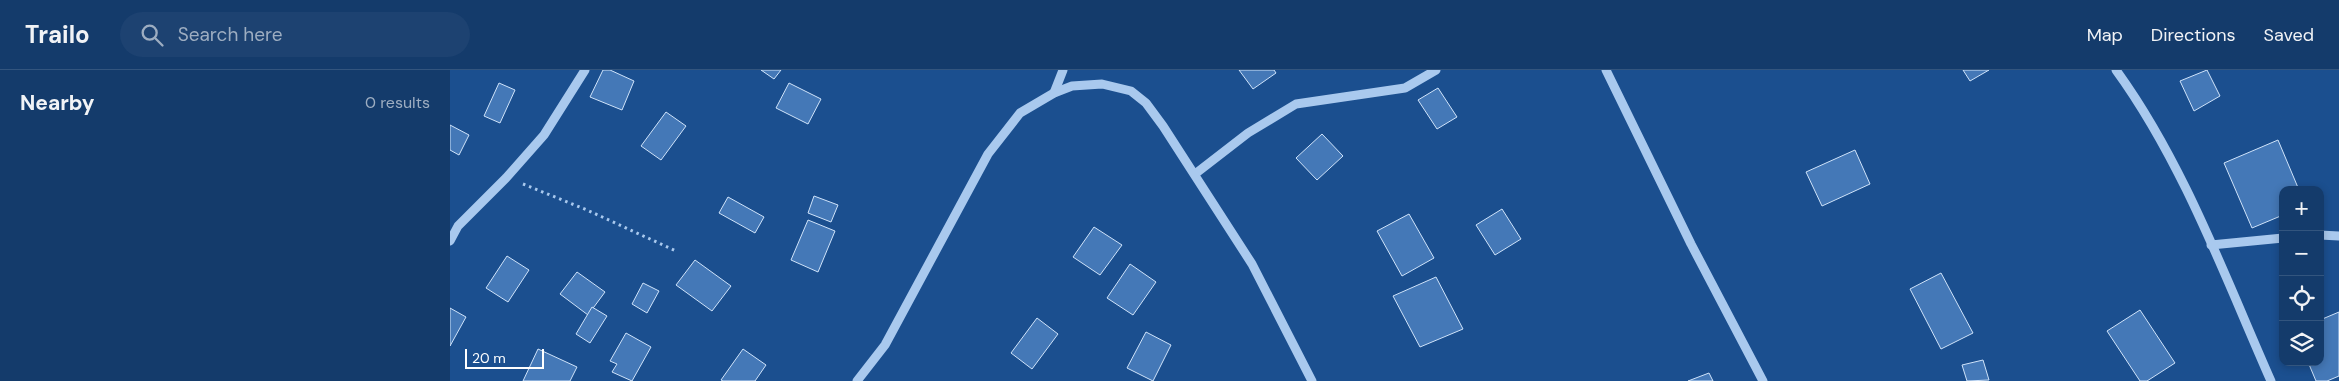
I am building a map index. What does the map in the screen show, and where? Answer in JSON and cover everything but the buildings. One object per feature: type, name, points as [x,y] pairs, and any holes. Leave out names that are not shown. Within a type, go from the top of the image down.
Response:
[{"type":"street","points":[[450,241],[458,226],[506,178],[544,135],[585,70]]},
{"type":"street","points":[[1054,93],[1063,70]]},
{"type":"street","points":[[1195,174],[1248,133],[1296,104],[1405,88],[1436,70]]},
{"type":"street","points":[[1606,70],[1731,322],[1764,381]]},
{"type":"street","points":[[2116,70],[2135,97],[2170,160],[2271,381]]},
{"type":"street","points":[[857,381],[885,345],[988,154],[1020,114],[1054,93],[1072,86],[1102,84],[1131,91],[1146,103],[1195,174],[1252,264],[1312,381]]},
{"type":"street","points":[[2324,235],[2339,236]]},
{"type":"street","points":[[2210,245],[2279,238]]},
{"type":"path","points":[[506,178],[587,210],[676,251]]}]
